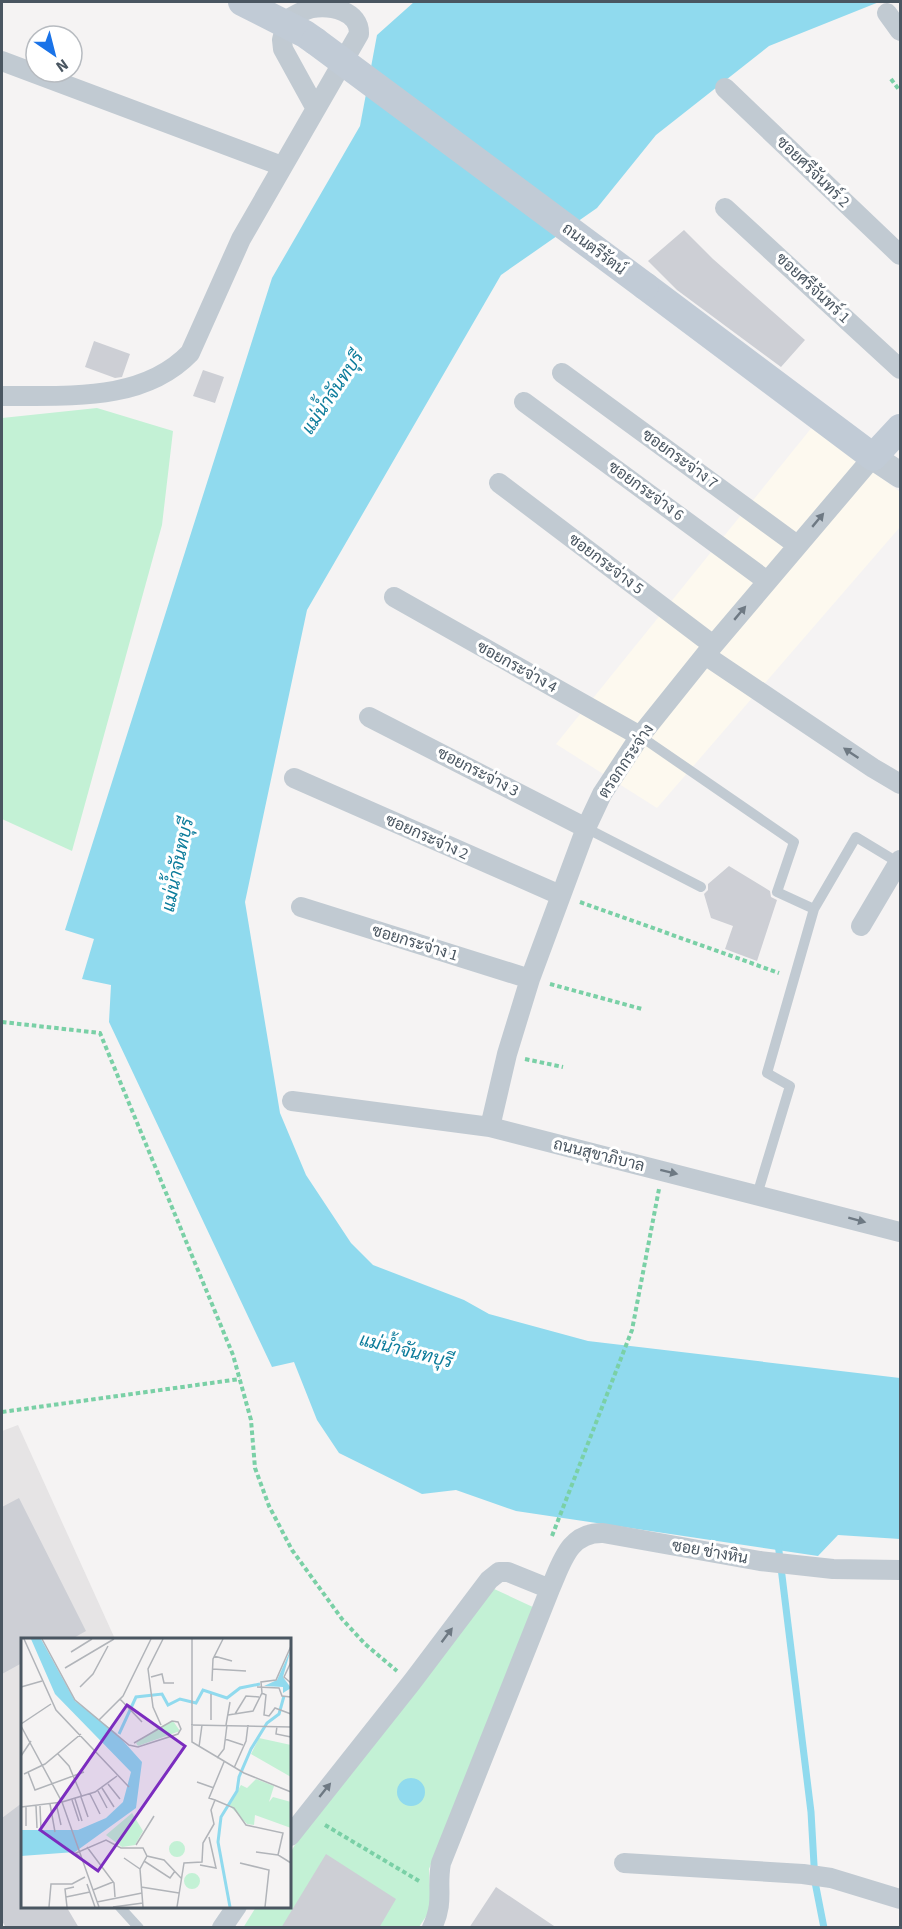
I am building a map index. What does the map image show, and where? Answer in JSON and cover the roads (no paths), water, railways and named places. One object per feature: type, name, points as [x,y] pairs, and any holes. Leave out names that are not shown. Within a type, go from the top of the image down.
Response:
[{"type":"main road","name":"ถนนตรีรัตน์","points":[[242,2],[294,24],[873,457]]},
{"type":"main road","points":[[873,457],[900,428]]},
{"type":"street","points":[[2,396],[101,394],[124,389],[180,363],[190,353],[225,270],[241,239],[356,41],[359,27],[357,20],[337,9],[309,9],[282,40],[283,49],[316,109]]},
{"type":"street","points":[[887,13],[900,31]]},
{"type":"street","points":[[2,61],[282,166]]},
{"type":"street","name":"ซอยศรีจันทร์ 2","points":[[725,88],[900,255]]},
{"type":"street","name":"ซอยศรีจันทร์ 1","points":[[726,207],[900,369]]},
{"type":"street","name":"ซอยกระจ่าง 7","points":[[562,373],[797,545]]},
{"type":"street","name":"ซอยกระจ่าง 6","points":[[524,402],[767,581]]},
{"type":"street","points":[[873,457],[900,475]]},
{"type":"street","name":"ตรอกกระจ่าง","points":[[490,1127],[507,1054],[530,979],[586,828],[602,794],[640,736],[709,650],[873,457]]},
{"type":"street","name":"ซอยกระจ่าง 5","points":[[498,483],[709,650],[873,768],[900,784]]},
{"type":"street","name":"ซอยกระจ่าง 4","points":[[394,597],[640,736]]},
{"type":"street","name":"ซอยกระจ่าง 3","points":[[369,717],[586,828]]},
{"type":"street","name":"ซอยกระจ่าง 2","points":[[294,778],[560,895]]},
{"type":"street","points":[[861,926],[900,862]]},
{"type":"street","name":"ซอยกระจ่าง 1","points":[[301,907],[530,979]]},
{"type":"street","name":"ถนนสุขาภิบาล","points":[[292,1101],[490,1127],[900,1232]]},
{"type":"street","name":"ซอย ช่างหิน","points":[[432,1928],[438,1914],[441,1894],[439,1874],[441,1863],[550,1588],[568,1549],[576,1541],[584,1535],[603,1533],[760,1561],[833,1569],[900,1570]]},
{"type":"street","points":[[291,1835],[493,1576],[502,1571],[508,1572],[550,1588]]},
{"type":"street","points":[[624,1863],[803,1874],[831,1878],[900,1899]]},
{"type":"street","points":[[222,1928],[236,1908]]},
{"type":"lane","points":[[640,736],[794,842],[777,892],[814,909]]},
{"type":"lane","points":[[586,828],[701,886]]},
{"type":"lane","points":[[757,1195],[790,1086],[767,1074],[814,909],[856,837],[900,862]]},
{"type":"lane","points":[[121,1908],[140,1928]]},
{"type":"water","name":"แม่น้ำจันทบุรี","points":[[414,2],[879,2],[769,46],[656,135],[597,208],[501,275],[307,610],[245,902],[280,1113],[306,1175],[351,1243],[373,1265],[464,1300],[489,1314],[588,1341],[900,1378],[900,1539],[838,1535],[818,1556],[516,1511],[456,1490],[422,1494],[339,1453],[317,1420],[294,1362],[272,1367],[109,1022],[111,985],[82,979],[94,939],[65,930],[272,278],[360,126],[377,35]]},
{"type":"water","points":[[411,1778],[421,1782],[425,1792],[421,1802],[411,1806],[401,1802],[397,1792],[401,1782]]},
{"type":"waterway","points":[[778,1543],[811,1812],[815,1882],[824,1928]]}]
